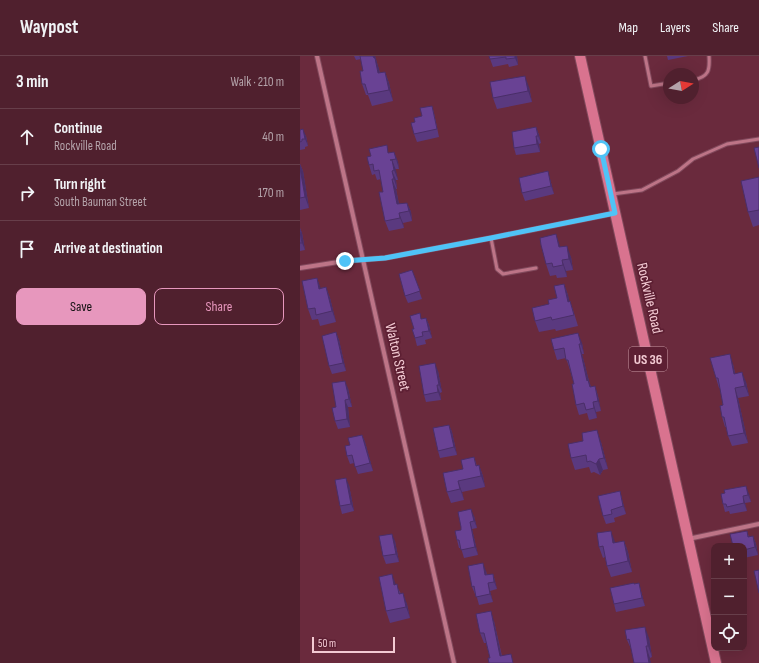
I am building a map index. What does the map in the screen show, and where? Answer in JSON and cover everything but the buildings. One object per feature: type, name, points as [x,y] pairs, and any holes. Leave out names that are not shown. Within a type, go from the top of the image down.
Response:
[{"type":"main road","name":"Rockville Road","points":[[580,56],[716,663]]},
{"type":"street","name":"Walton Street","points":[[317,56],[454,663]]},
{"type":"street","points":[[300,268],[364,259],[385,258],[615,213]]},
{"type":"street","points":[[688,539],[759,524]]},
{"type":"lane","points":[[645,56],[651,86],[663,84]]},
{"type":"lane","points":[[699,79],[707,74],[710,67],[709,56]]},
{"type":"lane","points":[[611,194],[642,190],[678,171],[693,159],[727,144],[759,139]]},
{"type":"lane","points":[[491,238],[497,269],[503,274],[536,268]]},
{"type":"route","points":[[345,261],[385,258],[615,213],[601,149]]}]
